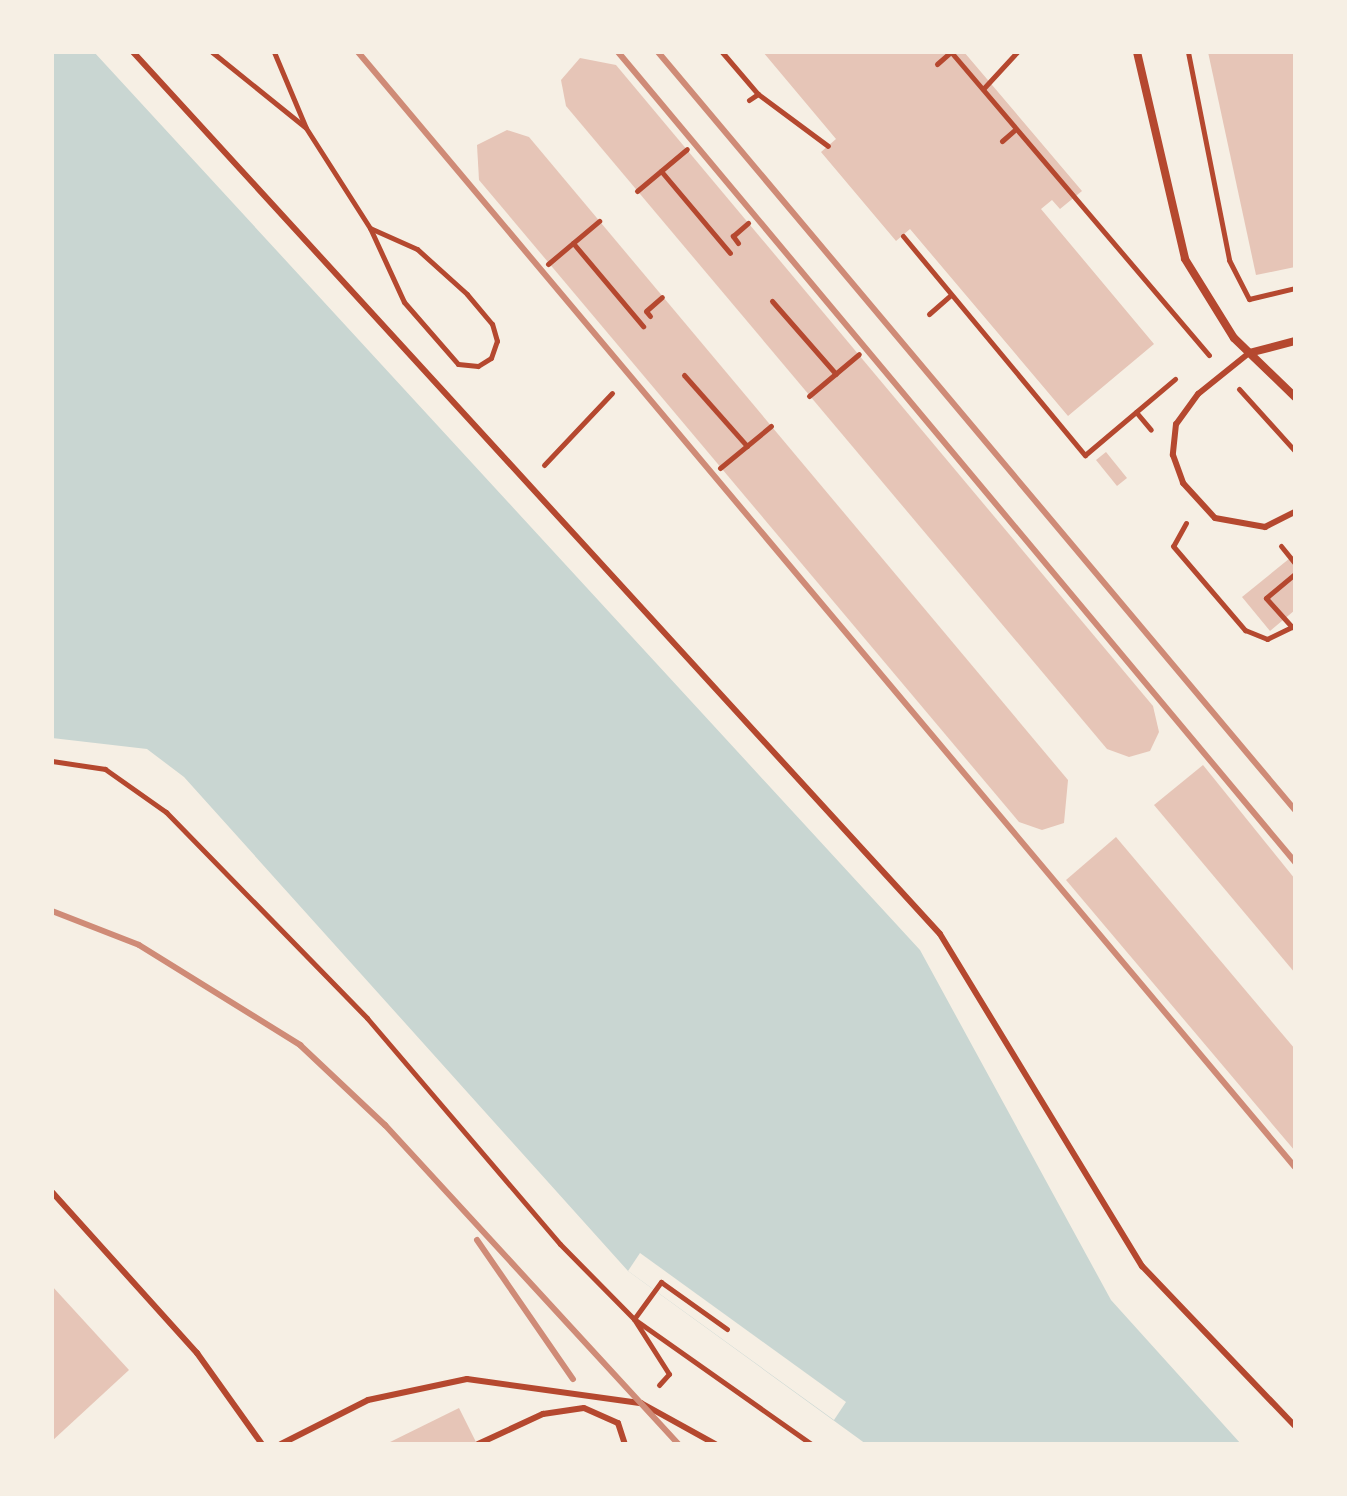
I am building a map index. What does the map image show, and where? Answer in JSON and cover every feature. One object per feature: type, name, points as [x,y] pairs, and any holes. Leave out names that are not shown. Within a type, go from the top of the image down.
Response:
[{"type":"street","points":[[1137,52],[1185,259],[1205,301],[1249,353],[1295,397]]},
{"type":"street","points":[[1249,353],[1295,341]]},
{"type":"lane","points":[[133,52],[940,934],[1142,1266],[1295,1426]]},
{"type":"lane","points":[[1249,353],[1198,394],[1176,424],[1173,455],[1183,483],[1215,518],[1265,527],[1295,512]]},
{"type":"lane","points":[[52,1192],[197,1353],[262,1444]]},
{"type":"lane","points":[[281,1444],[368,1400],[467,1379],[641,1403],[715,1444]]},
{"type":"lane","points":[[478,1444],[543,1414],[584,1408],[618,1423],[625,1444]]},
{"type":"path","points":[[212,52],[262,85],[306,128]]},
{"type":"path","points":[[274,52],[306,128],[370,228],[387,277],[458,364],[478,366],[491,358],[497,341],[492,324],[467,294],[417,249],[370,228]]},
{"type":"path","points":[[722,52],[758,94],[828,146]]},
{"type":"path","points":[[937,64],[951,52],[1181,323]]},
{"type":"path","points":[[983,89],[1017,52]]},
{"type":"path","points":[[1188,52],[1229,260],[1249,299],[1295,288]]},
{"type":"path","points":[[749,100],[758,94]]},
{"type":"path","points":[[1002,141],[1016,129]]},
{"type":"path","points":[[637,191],[687,149]]},
{"type":"path","points":[[661,171],[730,253]]},
{"type":"path","points":[[548,264],[599,221]]},
{"type":"path","points":[[738,243],[733,236],[748,223]]},
{"type":"path","points":[[903,236],[1085,455],[1183,372]]},
{"type":"path","points":[[573,243],[643,326]]},
{"type":"path","points":[[929,314],[951,295]]},
{"type":"path","points":[[650,316],[646,311],[662,297]]},
{"type":"path","points":[[772,301],[836,374]]},
{"type":"path","points":[[1195,362],[1206,352]]},
{"type":"path","points":[[809,396],[859,354]]},
{"type":"path","points":[[684,375],[747,446]]},
{"type":"path","points":[[526,481],[592,422],[612,393]]},
{"type":"path","points":[[720,468],[771,426]]},
{"type":"path","points":[[1173,546],[1245,630],[1267,639],[1292,627],[1266,598],[1295,574]]},
{"type":"path","points":[[52,761],[105,769],[166,812],[367,1018],[560,1244],[634,1319],[810,1443]]},
{"type":"path","points":[[634,1319],[661,1282],[727,1329]]},
{"type":"path","points":[[634,1319],[669,1374]]},
{"type":"shaded area","points":[[52,52],[94,52],[920,950],[1111,1300],[1241,1444],[866,1444],[628,1271],[184,777],[147,749],[52,738]]},
{"type":"pier","points":[[640,1253],[846,1402],[834,1420],[628,1271]]},
{"type":"building","points":[[763,52],[964,52],[1082,191],[1060,209],[1052,200],[1041,209],[1154,344],[1068,416],[910,229],[896,241],[821,152],[836,139]]},
{"type":"building","points":[[1208,52],[1295,52],[1295,267],[1256,275]]},
{"type":"building","points":[[580,58],[616,65],[1153,706],[1159,732],[1150,751],[1129,757],[1107,749],[566,106],[561,80]]},
{"type":"building","points":[[507,130],[529,137],[1068,780],[1064,823],[1042,830],[1019,822],[479,180],[477,145]]},
{"type":"building","points":[[1106,452],[1127,478],[1117,486],[1096,460]]},
{"type":"building","points":[[1295,554],[1295,610],[1270,631],[1242,597]]},
{"type":"building","points":[[1203,765],[1295,879],[1295,973],[1154,805]]},
{"type":"building","points":[[1116,837],[1295,1049],[1295,1151],[1066,880]]},
{"type":"building","points":[[52,1286],[129,1370],[52,1441]]},
{"type":"building","points":[[459,1408],[477,1444],[386,1444]]},
{"type":"railway","points":[[358,52],[1295,1167]]},
{"type":"railway","points":[[618,52],[1295,862]]},
{"type":"railway","points":[[658,52],[1295,810]]},
{"type":"railway","points":[[52,911],[139,945],[300,1045],[385,1125],[678,1444]]},
{"type":"railway","points":[[477,1240],[573,1379]]}]
